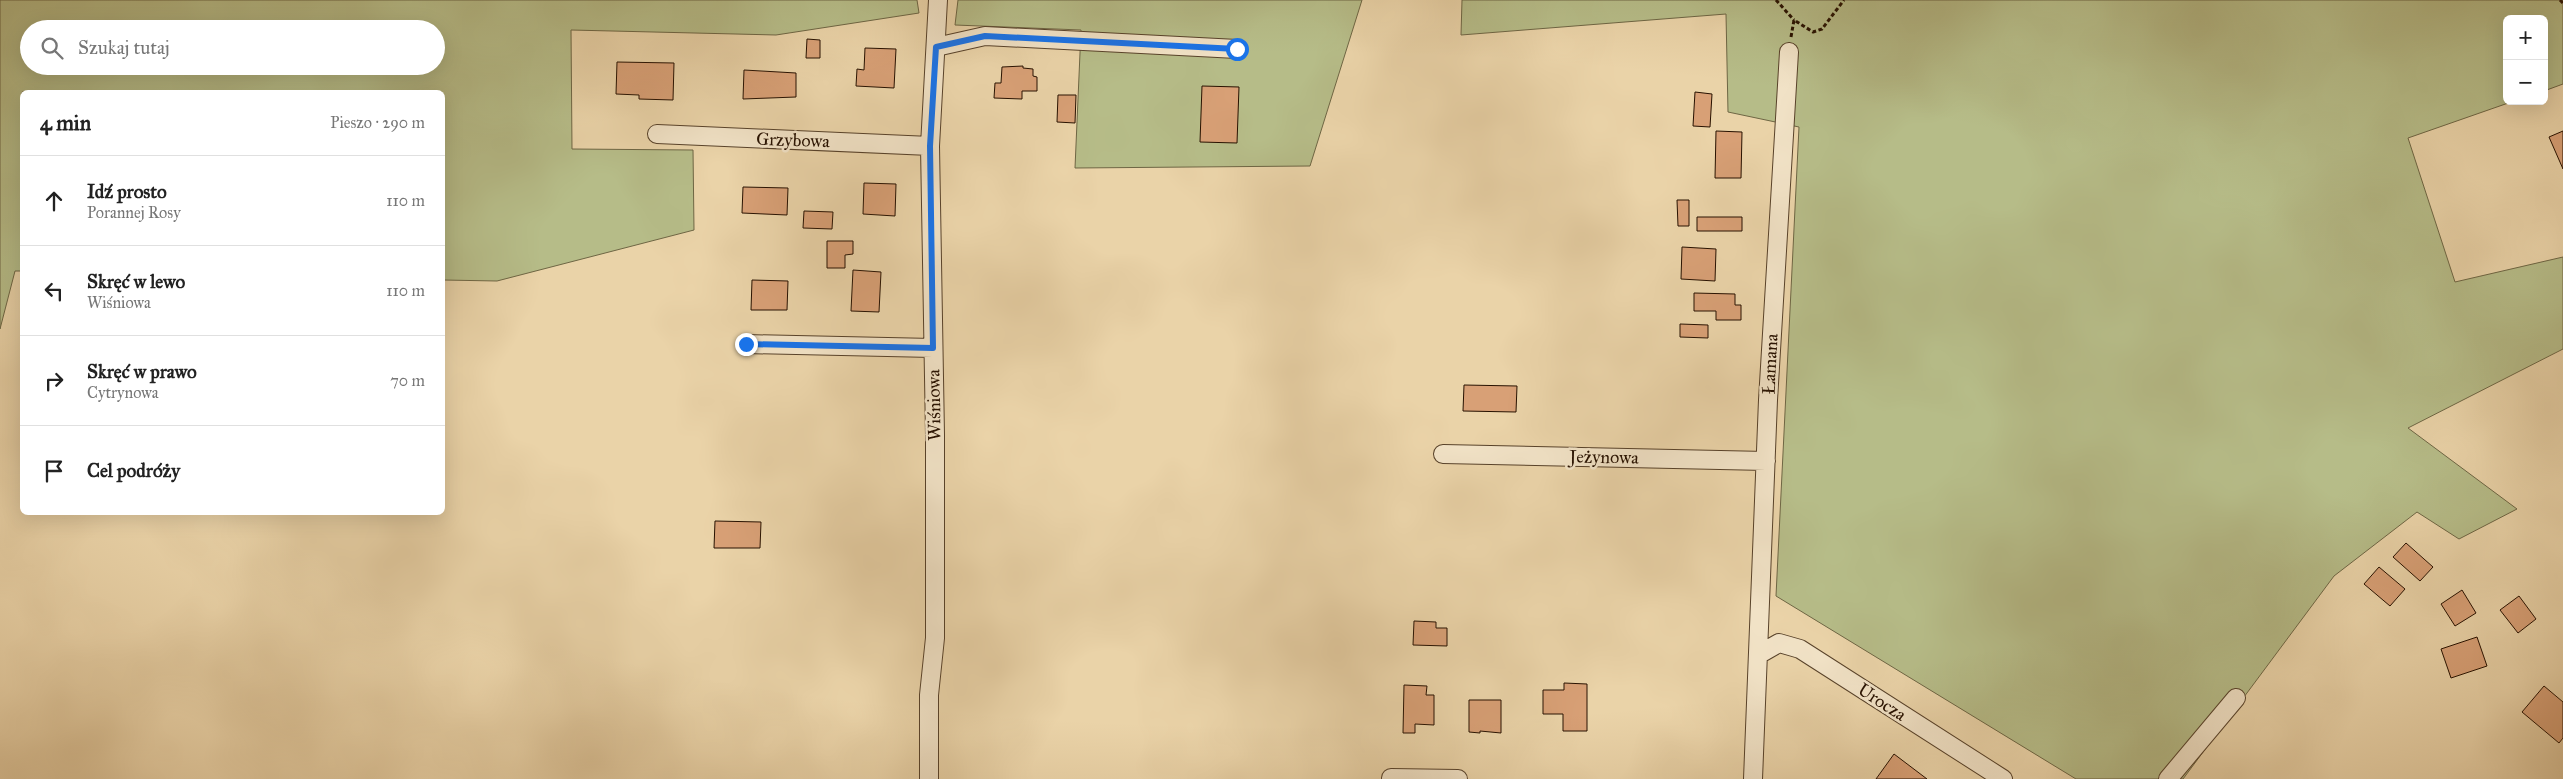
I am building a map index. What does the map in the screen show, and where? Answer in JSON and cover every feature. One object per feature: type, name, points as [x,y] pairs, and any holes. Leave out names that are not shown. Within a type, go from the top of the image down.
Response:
[{"type":"street","name":"Wiśniowa","points":[[929,779],[929,695],[935,638],[930,146],[938,0]]},
{"type":"street","points":[[936,47],[985,36],[1237,49]]},
{"type":"street","name":"Łamana","points":[[1753,779],[1766,461],[1789,52]]},
{"type":"street","name":"Grzybowa","points":[[657,134],[930,146]]},
{"type":"street","points":[[746,344],[933,348]]},
{"type":"street","name":"Jeżynowa","points":[[1443,454],[1766,461]]},
{"type":"street","name":"Urocza","points":[[1758,654],[1778,643],[1800,649],[2003,779]]},
{"type":"street","points":[[2168,779],[2236,698]]},
{"type":"street","points":[[1390,778],[1458,779]]},
{"type":"path","points":[[1776,0],[1794,20],[1813,32],[1822,29],[1844,0]]},
{"type":"path","points":[[2560,0],[2563,3]]},
{"type":"path","points":[[1789,52],[1794,20]]},
{"type":"green space","points":[[0,0],[917,0],[919,13],[776,35],[571,30],[572,149],[693,150],[694,230],[497,281],[445,280],[445,90],[20,90],[20,271],[15,271],[0,329]]},
{"type":"green space","points":[[958,0],[1362,0],[1310,166],[1075,168],[1081,30],[955,25]]},
{"type":"green space","points":[[1462,0],[2563,0],[2563,84],[2548,90],[2548,15],[2503,15],[2503,105],[2408,138],[2455,282],[2563,257],[2563,349],[2408,428],[2517,509],[2459,539],[2417,512],[2334,576],[2183,779],[2076,779],[1776,596],[1799,127],[1728,112],[1726,14],[1461,35]]},
{"type":"building","points":[[807,39],[820,40],[820,58],[806,58]]},
{"type":"building","points":[[865,48],[896,49],[894,88],[856,86],[857,69],[864,70]]},
{"type":"building","points":[[617,62],[674,63],[673,100],[639,99],[639,95],[616,94]]},
{"type":"building","points":[[1023,66],[1023,68],[1033,69],[1033,76],[1037,77],[1037,91],[1022,91],[1022,99],[994,98],[995,83],[1001,83],[1002,67]]},
{"type":"building","points":[[744,70],[796,73],[796,97],[743,99]]},
{"type":"building","points":[[1202,86],[1239,87],[1237,143],[1200,142]]},
{"type":"building","points":[[1695,92],[1712,94],[1710,127],[1693,126]]},
{"type":"building","points":[[1058,95],[1076,95],[1075,123],[1057,122]]},
{"type":"building","points":[[1716,131],[1742,132],[1741,178],[1715,178]]},
{"type":"building","points":[[2563,131],[2563,169],[2549,137]]},
{"type":"building","points":[[864,183],[896,184],[895,216],[863,214]]},
{"type":"building","points":[[743,187],[788,188],[787,215],[742,213]]},
{"type":"building","points":[[1677,200],[1689,200],[1689,226],[1678,226]]},
{"type":"building","points":[[804,211],[833,212],[832,229],[803,228]]},
{"type":"building","points":[[1697,217],[1742,217],[1742,231],[1697,231]]},
{"type":"building","points":[[827,241],[853,241],[853,254],[845,255],[845,268],[827,268]]},
{"type":"building","points":[[1682,247],[1716,249],[1715,281],[1681,279]]},
{"type":"building","points":[[853,270],[881,272],[879,312],[851,311]]},
{"type":"building","points":[[752,280],[788,281],[787,310],[751,310]]},
{"type":"building","points":[[1694,293],[1735,294],[1735,305],[1741,305],[1741,320],[1716,320],[1716,311],[1694,311]]},
{"type":"building","points":[[1680,324],[1708,325],[1708,338],[1680,337]]},
{"type":"building","points":[[1464,385],[1517,386],[1516,412],[1463,411]]},
{"type":"building","points":[[715,521],[761,522],[760,548],[714,548]]},
{"type":"building","points":[[2406,543],[2433,567],[2420,581],[2393,557]]},
{"type":"building","points":[[2379,567],[2405,589],[2390,606],[2364,584]]},
{"type":"building","points":[[2462,590],[2476,613],[2455,626],[2441,604]]},
{"type":"building","points":[[2519,596],[2536,619],[2518,633],[2500,610]]},
{"type":"building","points":[[1414,621],[1436,622],[1436,628],[1447,628],[1447,646],[1413,645]]},
{"type":"building","points":[[2477,637],[2487,666],[2451,678],[2441,649]]},
{"type":"building","points":[[1564,683],[1587,684],[1587,731],[1563,731],[1563,714],[1543,714],[1543,690],[1564,690]]},
{"type":"building","points":[[1404,685],[1427,686],[1426,695],[1434,695],[1434,725],[1415,724],[1415,733],[1403,733]]},
{"type":"building","points":[[2544,686],[2563,702],[2563,738],[2559,743],[2522,712]]},
{"type":"building","points":[[1469,700],[1501,700],[1501,733],[1469,732]]},
{"type":"building","points":[[1894,754],[1927,779],[1876,779]]},
{"type":"route","points":[[746,344],[933,348],[930,146],[936,47],[985,36],[1237,49]]}]
